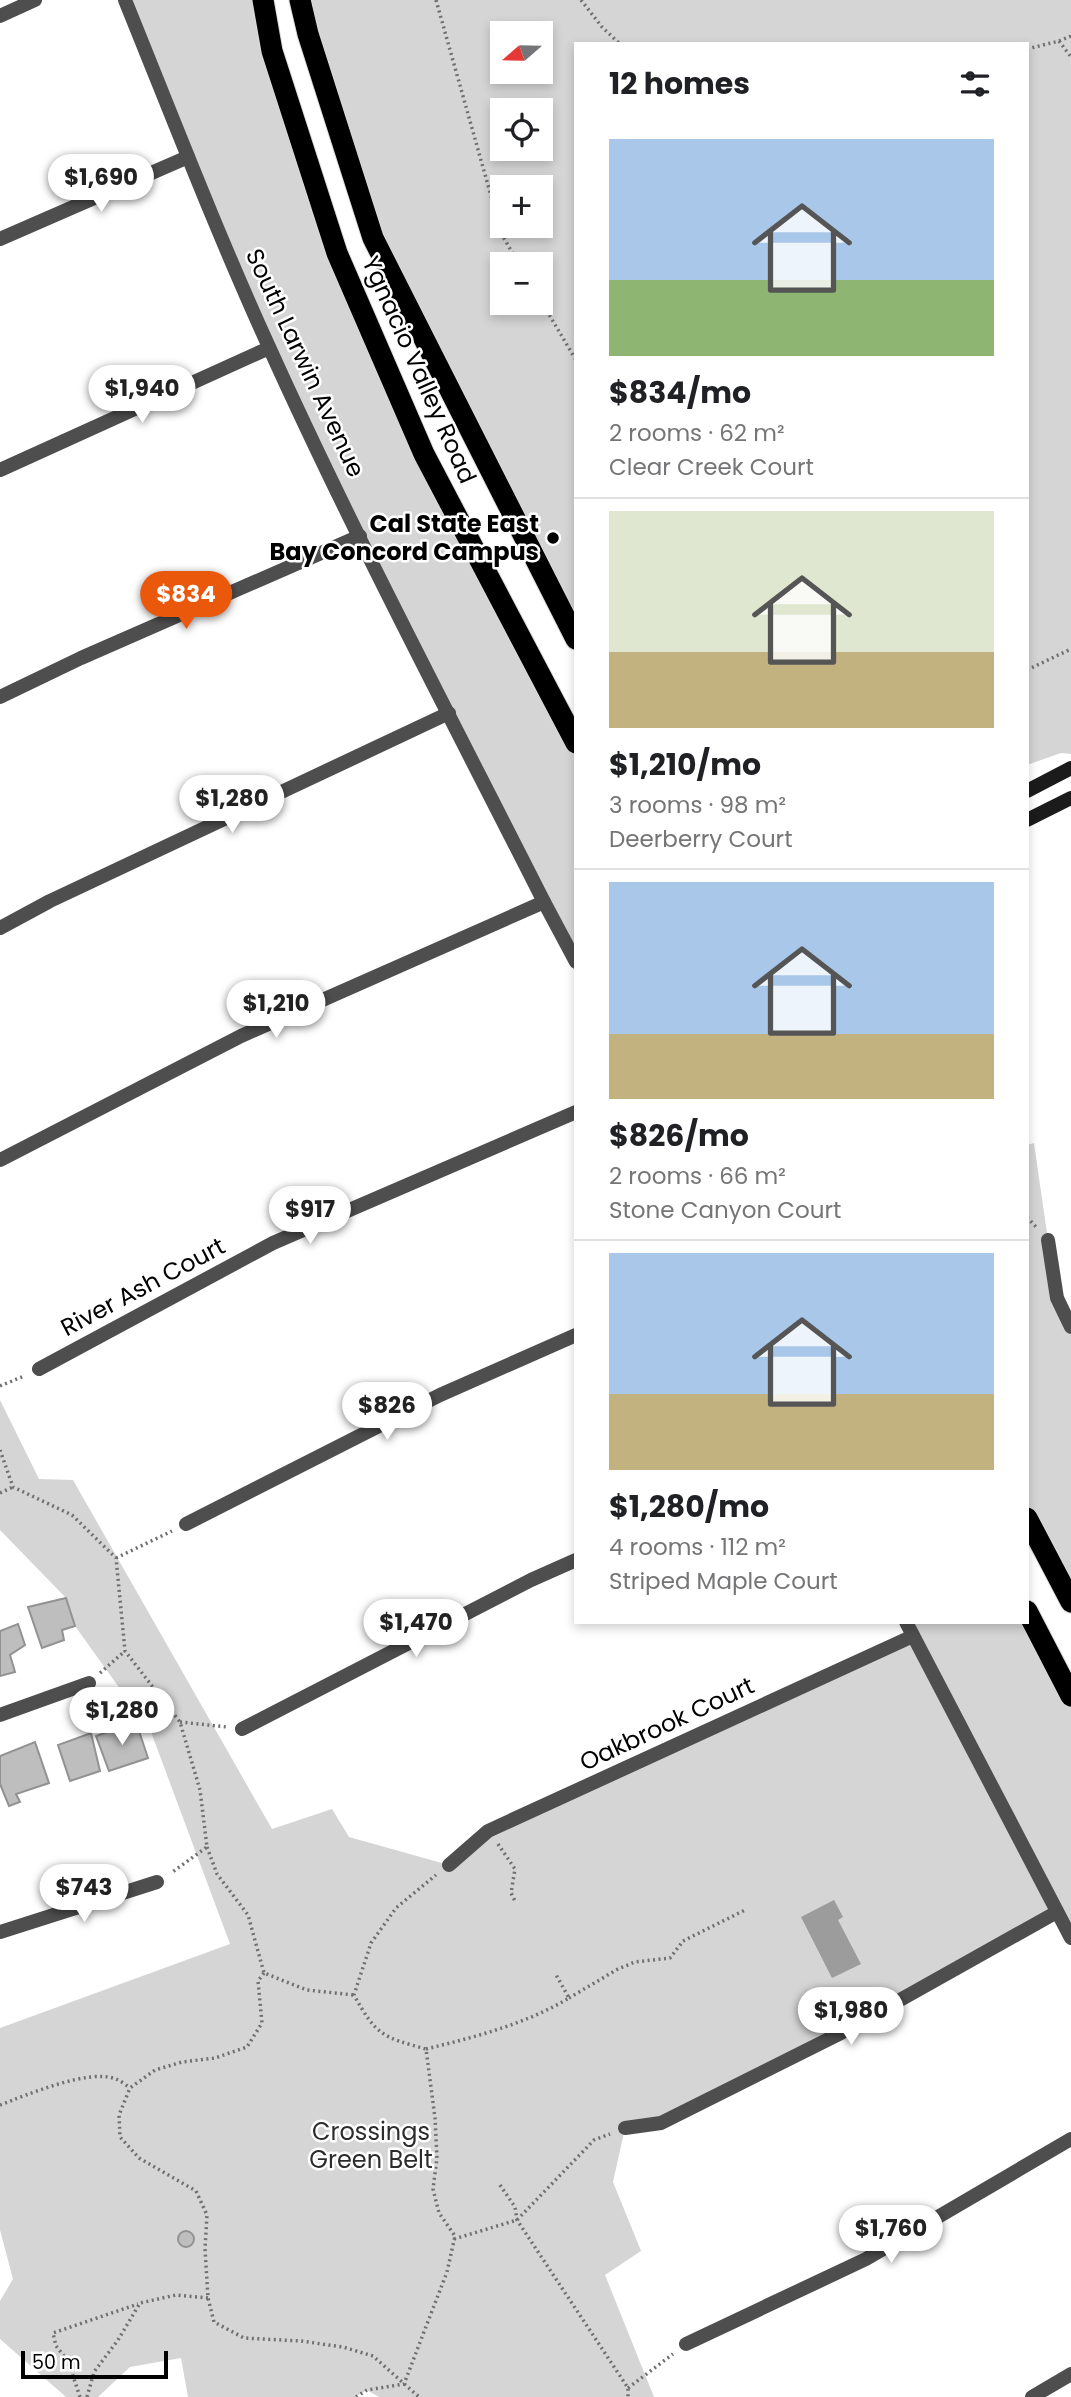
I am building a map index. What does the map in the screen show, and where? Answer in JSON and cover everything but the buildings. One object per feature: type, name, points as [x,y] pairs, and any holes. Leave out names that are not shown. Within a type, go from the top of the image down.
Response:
[{"type":"highway","name":"Ygnacio Valley Road","points":[[262,0],[272,51],[337,253],[424,454],[574,739]]},
{"type":"highway","name":"Ygnacio Valley Road","points":[[300,0],[308,34],[373,238],[574,635]]},
{"type":"highway","points":[[1029,1522],[1071,1602]]},
{"type":"highway","points":[[1029,1615],[1071,1696]]},
{"type":"street","points":[[0,16],[35,0]]},
{"type":"street","name":"South Larwin Avenue","points":[[125,0],[269,348],[360,536],[574,958]]},
{"type":"street","points":[[0,239],[188,157]]},
{"type":"street","points":[[0,470],[269,348]]},
{"type":"street","points":[[0,697],[81,658],[360,536]]},
{"type":"street","points":[[0,928],[50,901],[449,712]]},
{"type":"street","points":[[1029,790],[1071,768]]},
{"type":"street","points":[[1029,819],[1071,798]]},
{"type":"street","points":[[0,1160],[241,1036],[544,902]]},
{"type":"street","name":"River Ash Court","points":[[39,1369],[273,1243],[574,1113]]},
{"type":"street","points":[[1048,1240],[1057,1298],[1071,1326]]},
{"type":"street","points":[[186,1524],[440,1395],[574,1336]]},
{"type":"street","points":[[242,1729],[531,1580],[574,1561]]},
{"type":"street","points":[[907,1624],[1071,1938]]},
{"type":"street","name":"Oakbrook Court","points":[[449,1865],[488,1831],[913,1636]]},
{"type":"street","points":[[0,1715],[89,1683]]},
{"type":"street","points":[[0,1932],[157,1882]]},
{"type":"street","points":[[625,2128],[661,2123],[841,2033],[1057,1912]]},
{"type":"street","points":[[686,2344],[866,2259],[1071,2139]]},
{"type":"street","points":[[1032,2397],[1071,2374]]},
{"type":"path","points":[[436,0],[502,235],[512,252]]},
{"type":"path","points":[[580,0],[618,42]]},
{"type":"path","points":[[1029,48],[1071,36]]},
{"type":"path","points":[[1059,41],[1071,57]]},
{"type":"path","points":[[549,315],[574,357]]},
{"type":"path","points":[[1029,669],[1071,649]]},
{"type":"path","points":[[0,1386],[39,1369]]},
{"type":"path","points":[[0,1450],[13,1487],[72,1514],[116,1558],[125,1651],[180,1722],[200,1790],[207,1847],[217,1874],[248,1915],[264,1973]]},
{"type":"path","points":[[0,1493],[13,1487]]},
{"type":"path","points":[[116,1558],[186,1524]]},
{"type":"path","points":[[89,1683],[125,1651]]},
{"type":"path","points":[[180,1722],[242,1729]]},
{"type":"path","points":[[488,1831],[515,1869],[511,1893],[515,1901]]},
{"type":"path","points":[[157,1882],[207,1847]]},
{"type":"path","points":[[449,1865],[396,1908],[372,1943],[354,1995],[370,2024],[392,2040],[426,2049],[481,2036],[553,2007],[635,1962],[670,1958],[683,1941],[745,1910]]},
{"type":"path","points":[[264,1973],[307,1990],[354,1995]]},
{"type":"path","points":[[264,1973],[258,1981],[262,2023],[247,2047],[215,2058],[181,2062],[155,2070],[130,2088],[119,2115],[120,2137],[139,2158],[196,2191],[207,2215],[205,2249],[208,2298],[214,2322],[244,2338],[301,2341],[343,2347],[373,2356],[419,2397]]},
{"type":"path","points":[[555,1973],[569,1998]]},
{"type":"path","points":[[404,2384],[447,2272],[454,2239],[439,2213],[433,2189],[437,2158],[435,2118],[426,2049]]},
{"type":"path","points":[[0,2105],[69,2081],[103,2076],[117,2079],[130,2088]]},
{"type":"path","points":[[454,2239],[517,2220],[594,2140],[625,2128]]},
{"type":"path","points":[[500,2185],[515,2207],[517,2220],[628,2388],[628,2397]]},
{"type":"path","points":[[79,2397],[68,2361],[56,2346],[53,2333],[140,2303],[176,2295],[208,2298]]},
{"type":"path","points":[[87,2397],[94,2372],[118,2340],[140,2303]]},
{"type":"path","points":[[628,2388],[686,2344]]},
{"type":"path","points":[[355,2397],[367,2390],[404,2384]]},
{"type":"green space","points":[[125,0],[263,0],[337,253],[574,739],[574,958],[269,348]]},
{"type":"green space","name":"Cal State East Bay Concord Campus","points":[[300,0],[1071,0],[1071,754],[1061,753],[1029,764],[1029,42],[574,42],[574,610],[485,457],[373,238]]},
{"type":"green space","points":[[1034,1143],[1048,1240],[1071,1327],[1071,1602],[1029,1522],[1029,1144]]},
{"type":"green space","name":"Crossings Green Belt","points":[[0,1400],[39,1479],[73,1480],[272,1829],[332,1809],[349,1837],[449,1865],[488,1831],[912,1636],[907,1624],[1028,1624],[1071,1696],[1071,1938],[1057,1912],[661,2123],[625,2128],[613,2182],[641,2251],[605,2275],[654,2397],[379,2397],[367,2390],[355,2397],[188,2397],[181,2358],[130,2367],[98,2397],[66,2397],[0,2339],[0,2301],[13,2279],[0,2230],[0,2028],[230,1944],[151,1732],[75,1626],[66,1598],[0,1530]]},
{"type":"shaded area","points":[[834,1900],[843,1917],[838,1920],[861,1964],[832,1978],[801,1917]]},
{"type":"place","name":"Cal State East Bay Concord Campus","points":[[553,538]]}]
